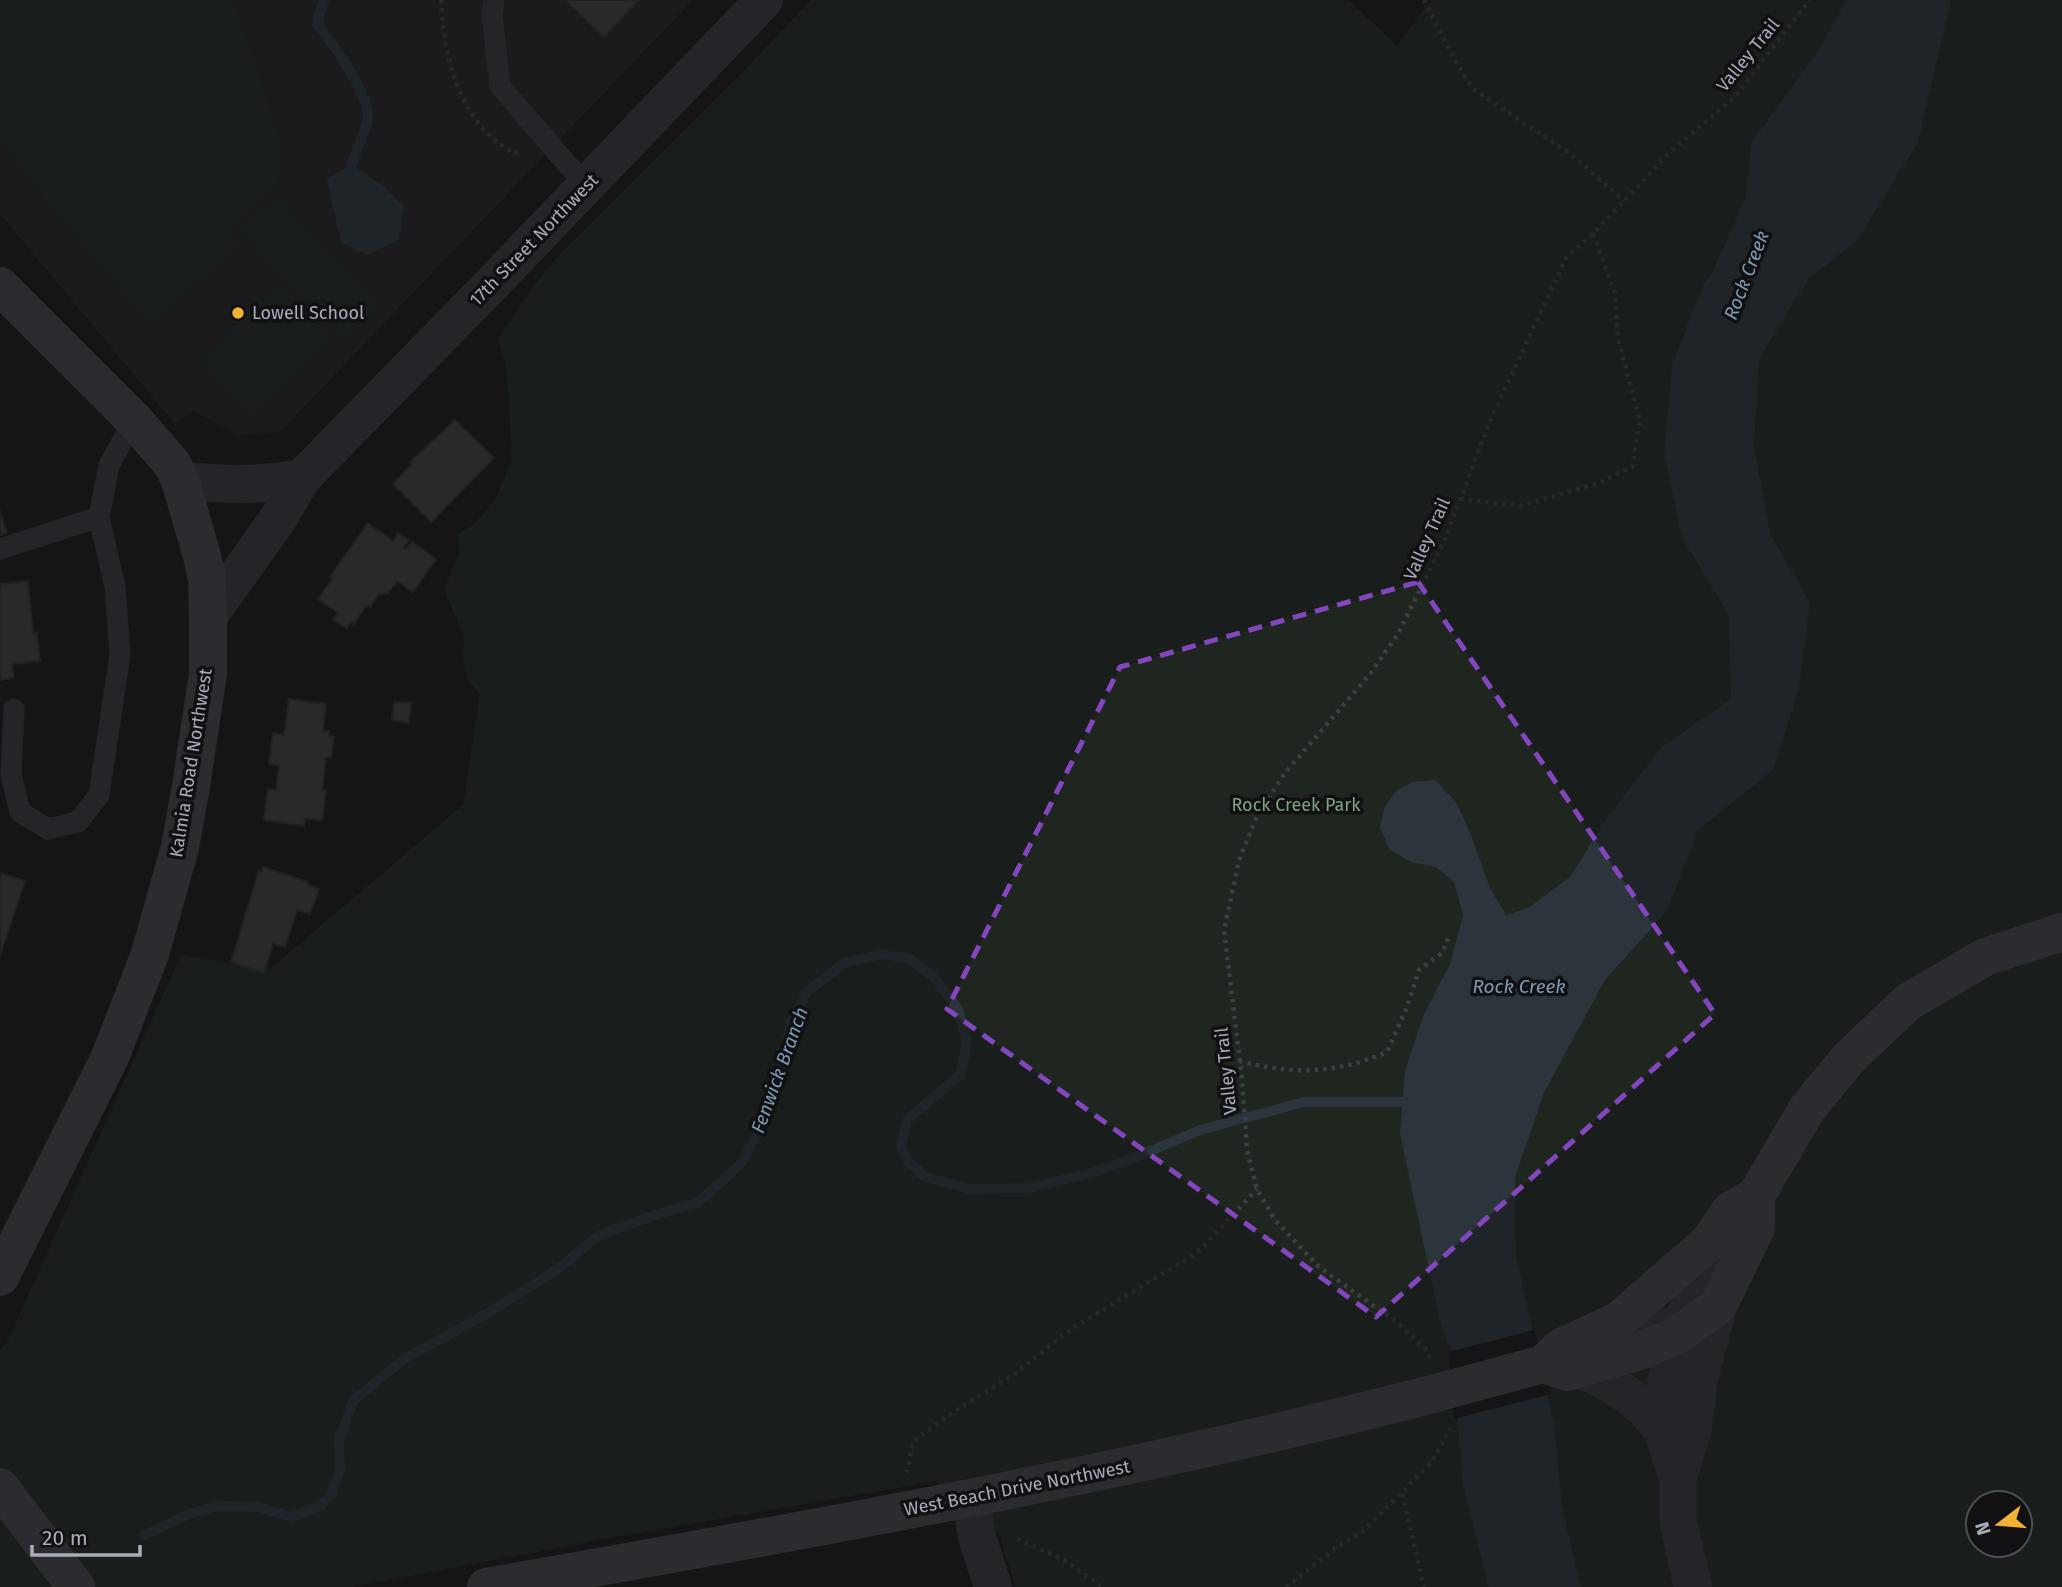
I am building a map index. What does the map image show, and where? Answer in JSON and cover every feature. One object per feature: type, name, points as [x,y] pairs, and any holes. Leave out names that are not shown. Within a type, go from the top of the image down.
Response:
[{"type":"street","name":"17th Street Northwest","points":[[208,617],[278,519],[302,478],[764,0]]},
{"type":"street","name":"Kalmia Road Northwest","points":[[0,286],[134,421],[173,465],[180,480],[205,568],[208,617],[208,674],[186,819],[150,954],[110,1057],[0,1277]]},
{"type":"street","points":[[180,480],[229,485],[267,484],[302,478]]},
{"type":"street","points":[[1693,1587],[1678,1521],[1678,1477],[1693,1429],[1699,1378],[1718,1306],[1756,1228],[1756,1196],[1807,1109],[1849,1058],[1908,1002],[1985,957],[2062,932]]},
{"type":"street","name":"West Beach Drive Northwest","points":[[486,1587],[585,1578],[1206,1449],[1543,1364],[1561,1347],[1618,1321],[1709,1242],[1730,1211],[1756,1196]]},
{"type":"street","points":[[1663,1431],[1665,1392],[1678,1335],[1709,1242]]},
{"type":"street","name":"West Beach Drive Northwest","points":[[1543,1364],[1567,1372],[1640,1351],[1678,1335],[1718,1306]]},
{"type":"street","name":"West Beach Drive Northwest","points":[[1618,1321],[1661,1325],[1678,1335]]},
{"type":"street","points":[[1678,1335],[1692,1355],[1699,1378]]},
{"type":"street","points":[[1581,1369],[1614,1385],[1651,1412],[1663,1431],[1678,1477]]},
{"type":"street","points":[[0,1487],[76,1587]]},
{"type":"street","points":[[971,1498],[977,1537],[993,1587]]},
{"type":"lane","points":[[494,0],[492,14],[500,86],[586,186]]},
{"type":"lane","points":[[14,709],[11,774],[20,812],[48,828],[78,822],[99,795],[120,655],[115,587],[99,517],[109,465],[134,421]]},
{"type":"lane","points":[[0,549],[99,517]]},
{"type":"path","points":[[1424,0],[1473,89],[1573,156],[1624,201]]},
{"type":"path","name":"Valley Trail","points":[[1247,1150],[1242,1077],[1224,929],[1239,860],[1257,816],[1286,773],[1370,674],[1398,634],[1445,539],[1490,421],[1567,256],[1593,234],[1671,151],[1736,96],[1809,0]]},
{"type":"path","points":[[1460,499],[1520,506],[1599,483],[1632,467],[1640,421],[1618,338],[1615,293],[1593,234]]},
{"type":"path","points":[[1239,1061],[1272,1069],[1337,1068],[1361,1063],[1387,1052],[1407,1007],[1419,970],[1442,953],[1449,936]]},
{"type":"path","points":[[899,1512],[913,1442],[950,1413],[1013,1375],[1071,1329],[1197,1253],[1257,1189]]},
{"type":"path","points":[[1402,1493],[1423,1587]]},
{"type":"path","points":[[1009,1536],[1060,1558],[1103,1587]]},
{"type":"highlighted area","points":[[1418,582],[1715,1014],[1376,1317],[947,1009],[1120,667]]},
{"type":"shaded area","name":"Lowell School","points":[[0,0],[693,0],[280,432],[237,435],[194,411],[175,424],[0,214]]},
{"type":"green space","points":[[0,0],[233,0],[283,149],[276,189],[230,230],[242,243],[152,325],[98,265],[0,142]]},
{"type":"green space","name":"Rock Creek Park","points":[[811,0],[1348,0],[1397,45],[1431,0],[2062,0],[2062,1587],[1015,1587],[999,1535],[936,1481],[352,1587],[0,1587],[0,1350],[8,1340],[181,955],[270,969],[463,805],[480,694],[469,682],[463,664],[464,637],[444,589],[460,551],[458,534],[476,522],[496,499],[512,459],[507,373],[498,339],[532,288],[560,254],[734,81]]},
{"type":"green space","points":[[277,195],[381,307],[342,343],[238,230]]},
{"type":"green space","points":[[280,283],[333,340],[253,417],[199,360]]},
{"type":"water","name":"Rock Creek","points":[[1846,0],[1951,0],[1918,142],[1857,241],[1809,278],[1759,359],[1754,446],[1770,533],[1810,603],[1799,689],[1773,770],[1698,830],[1667,911],[1605,980],[1544,1093],[1515,1177],[1516,1257],[1554,1423],[1562,1507],[1581,1587],[1489,1587],[1463,1486],[1452,1353],[1441,1325],[1400,1134],[1405,1071],[1423,1016],[1450,964],[1463,915],[1454,882],[1436,867],[1411,862],[1389,849],[1380,827],[1385,806],[1396,791],[1412,782],[1435,780],[1456,802],[1490,888],[1506,915],[1528,908],[1570,877],[1608,816],[1662,747],[1731,699],[1729,616],[1682,537],[1664,453],[1672,365],[1704,283],[1711,275],[1746,197],[1751,143],[1823,44]]},
{"type":"water","points":[[352,164],[384,187],[404,206],[399,239],[368,255],[341,243],[327,179]]},
{"type":"pier","points":[[1534,1330],[1551,1394],[1454,1419],[1448,1352]]},
{"type":"building","points":[[565,0],[639,0],[604,37]]},
{"type":"building","points":[[455,420],[494,458],[431,522],[393,484],[412,464],[410,462]]},
{"type":"building","points":[[0,511],[7,533],[0,535]]},
{"type":"building","points":[[368,523],[393,541],[398,533],[409,540],[403,548],[406,550],[412,542],[436,559],[413,592],[397,581],[388,593],[379,594],[370,607],[367,605],[354,624],[351,622],[347,628],[333,620],[338,613],[318,599]]},
{"type":"building","points":[[28,581],[33,634],[37,633],[40,661],[12,664],[14,678],[0,680],[0,584]]},
{"type":"building","points":[[289,699],[326,704],[323,731],[329,731],[329,736],[334,737],[331,758],[326,757],[322,790],[326,791],[322,820],[305,818],[304,826],[264,820],[268,789],[276,790],[279,766],[269,764],[273,733],[284,735]]},
{"type":"building","points":[[394,702],[411,703],[409,723],[392,720]]},
{"type":"building","points":[[263,867],[308,882],[307,885],[319,889],[310,914],[297,910],[285,947],[273,944],[264,973],[231,962],[259,870],[262,871]]},
{"type":"building","points":[[0,873],[25,881],[0,956]]},
{"type":"waterway","points":[[324,0],[317,23],[356,81],[368,116],[352,164]]},
{"type":"waterway","name":"Fenwick Branch","points":[[144,1535],[192,1513],[219,1506],[259,1507],[291,1517],[321,1506],[330,1496],[340,1470],[339,1440],[353,1401],[404,1359],[488,1313],[558,1269],[599,1235],[697,1203],[742,1163],[766,1117],[781,1069],[791,1023],[808,991],[844,963],[882,954],[910,959],[933,976],[958,1009],[967,1042],[960,1075],[907,1120],[901,1147],[908,1161],[925,1177],[970,1189],[1029,1188],[1087,1174],[1134,1158],[1200,1130],[1304,1102],[1403,1102],[1414,1105]]},
{"type":"place","name":"Lowell School","points":[[238,313]]}]
